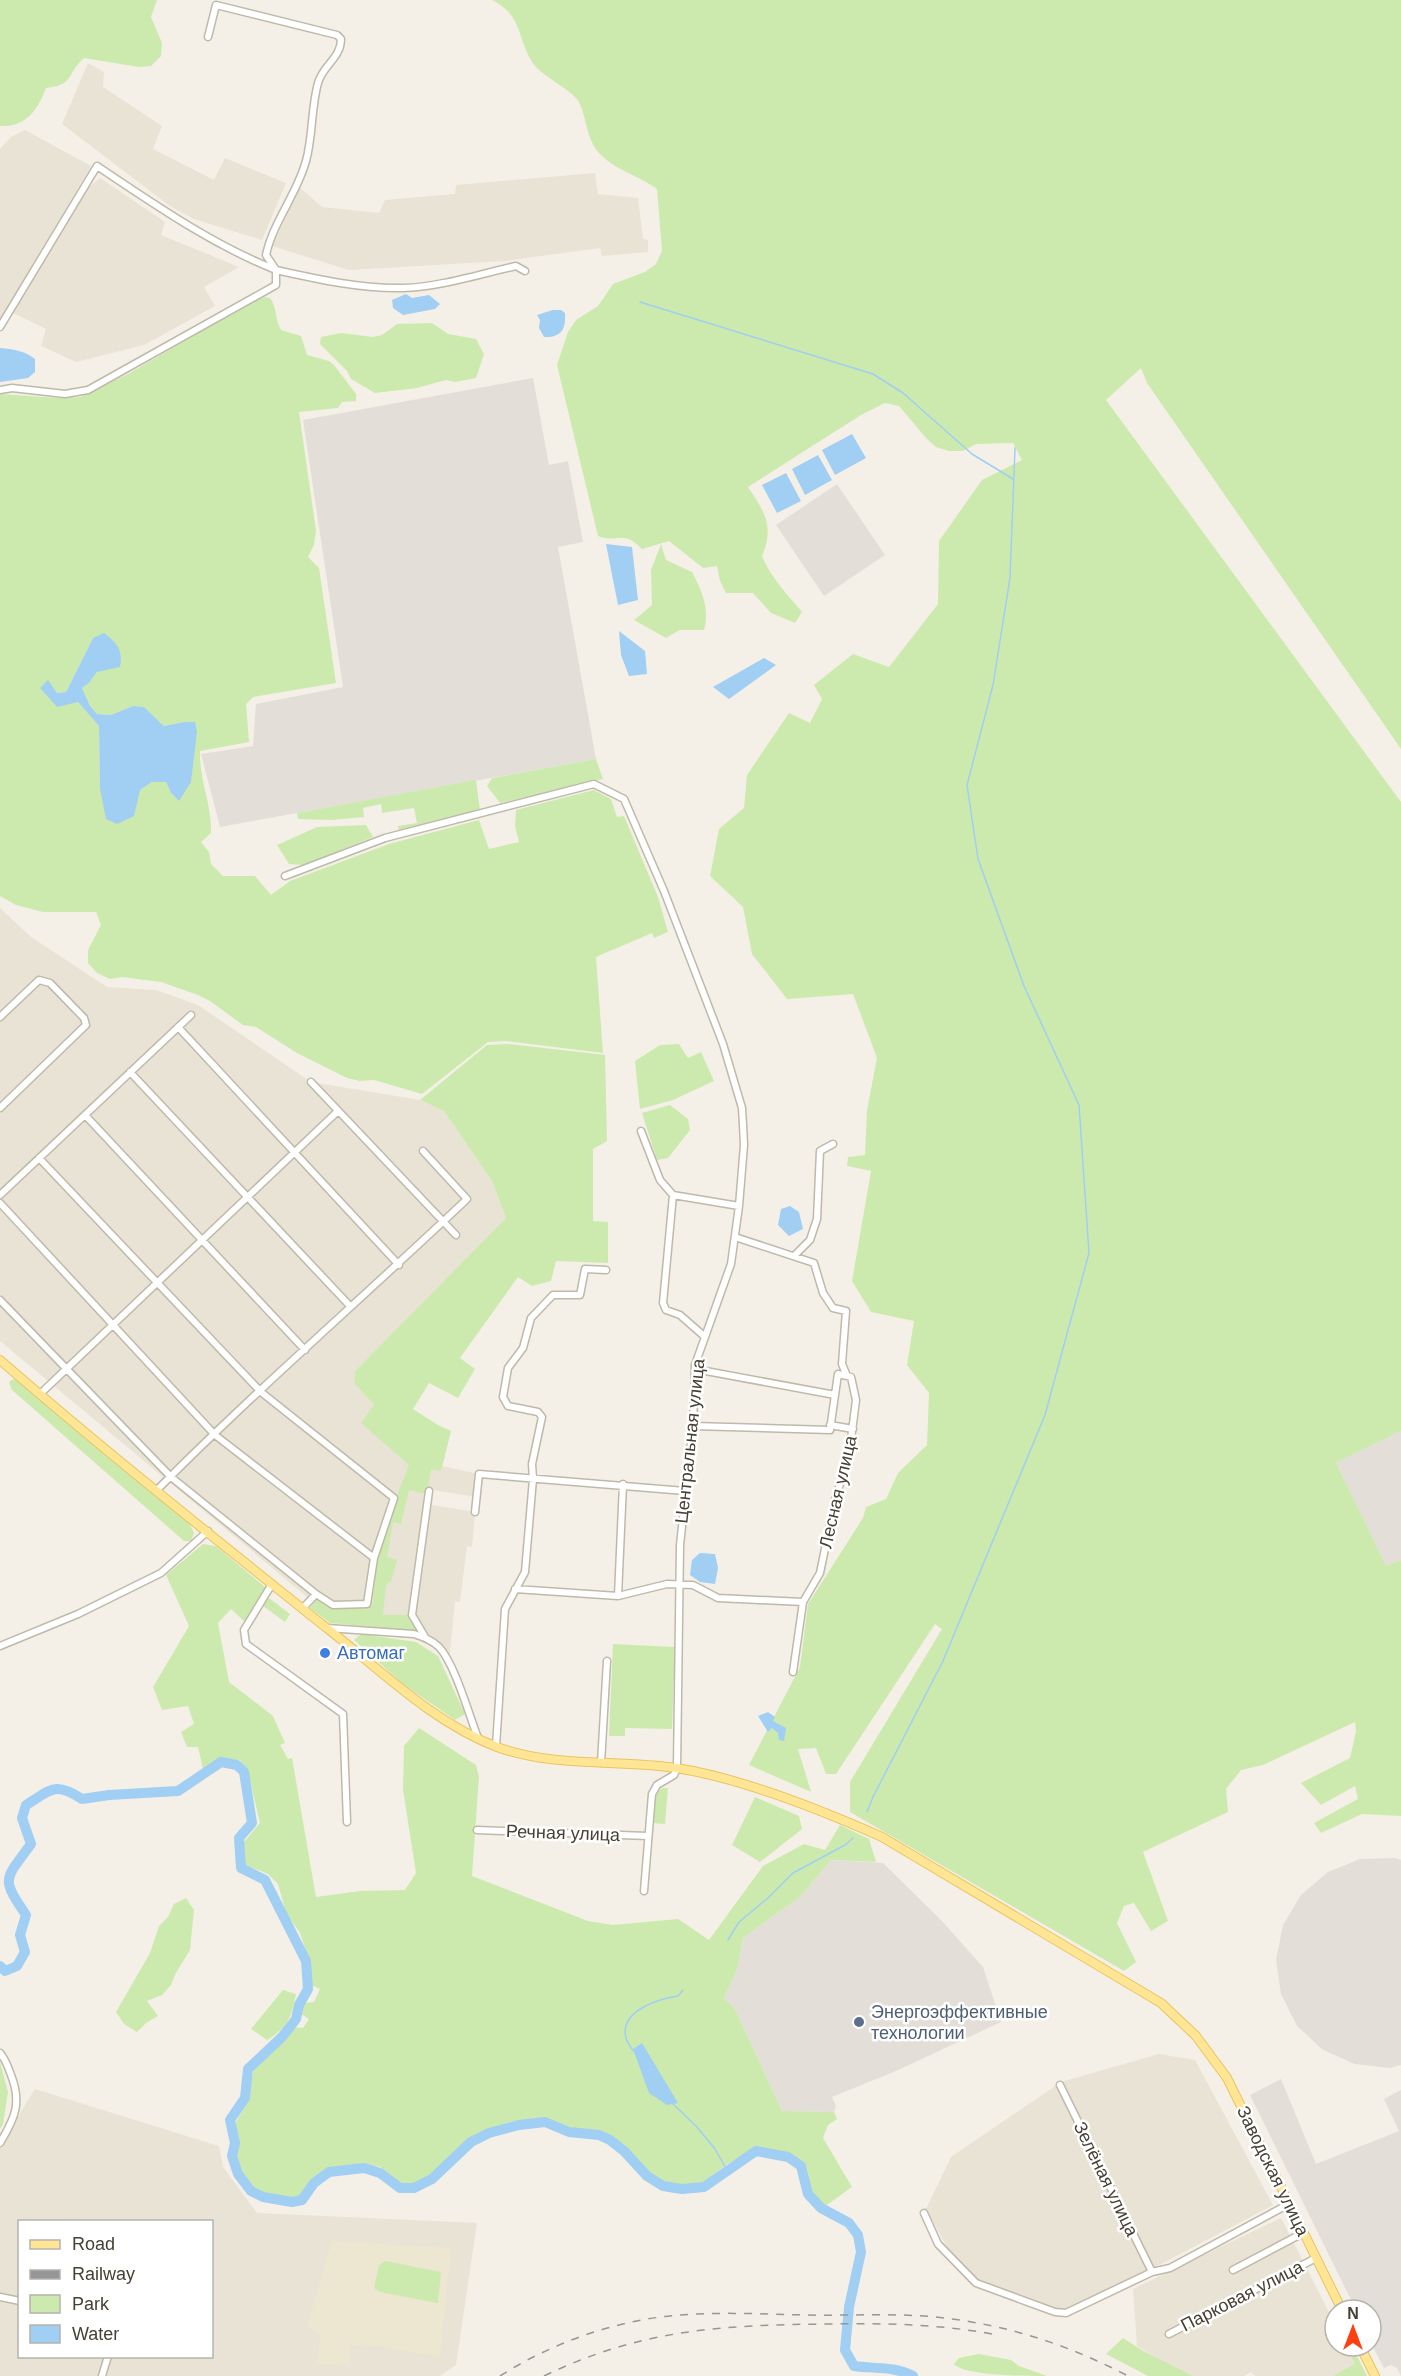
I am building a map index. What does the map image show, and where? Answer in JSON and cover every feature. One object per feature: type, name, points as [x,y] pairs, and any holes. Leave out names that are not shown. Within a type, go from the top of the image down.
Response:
[{"type":"main road","name":"Заводская улица","points":[[0,1360],[302,1609],[406,1693],[451,1725],[496,1746],[529,1757],[677,1768],[743,1784],[838,1818],[882,1837],[1161,2003],[1196,2036],[1227,2078],[1336,2298]]},
{"type":"main road","points":[[1366,2358],[1375,2376]]},
{"type":"street","points":[[0,390],[12,388],[65,394],[88,390],[276,285],[276,270],[266,255],[269,240],[306,162],[318,82],[328,65],[338,56],[341,39],[337,35],[216,5],[208,36]]},
{"type":"street","points":[[0,327],[97,166],[166,213],[244,257],[276,270],[357,284],[403,288],[442,283],[516,266],[525,271]]},
{"type":"street","name":"Центральная улица","points":[[285,876],[385,838],[594,784],[624,799],[664,891],[723,1044],[742,1108],[744,1145],[731,1264],[704,1336],[695,1369],[693,1426],[680,1545],[677,1768]]},
{"type":"street","points":[[0,1017],[39,980],[50,983],[84,1018],[86,1025],[0,1108]]},
{"type":"street","points":[[0,1195],[191,1014]]},
{"type":"street","points":[[178,1027],[293,1154],[399,1265]]},
{"type":"street","points":[[130,1072],[350,1306]]},
{"type":"street","points":[[311,1082],[456,1235]]},
{"type":"street","points":[[39,1394],[338,1111]]},
{"type":"street","points":[[85,1115],[305,1350]]},
{"type":"street","points":[[642,1131],[660,1180],[673,1195],[739,1206]]},
{"type":"street","points":[[735,1237],[794,1256],[810,1240],[817,1219],[820,1150],[833,1144]]},
{"type":"street","points":[[157,1490],[350,1306],[399,1265],[467,1199],[423,1151]]},
{"type":"street","points":[[0,1300],[65,1370],[171,1477],[316,1594],[333,1605],[367,1604],[374,1558],[394,1498],[261,1392],[39,1158]]},
{"type":"street","points":[[673,1195],[663,1304],[666,1310],[680,1315],[704,1336]]},
{"type":"street","points":[[0,1203],[215,1435],[374,1558]]},
{"type":"street","name":"Лесная улица","points":[[793,1672],[803,1602],[820,1573],[835,1500],[849,1455],[856,1400],[851,1377],[847,1376],[842,1364],[846,1311],[833,1308],[823,1293],[814,1263],[794,1256]]},
{"type":"street","points":[[496,1746],[505,1609],[525,1572],[533,1479],[532,1464],[542,1417],[538,1412],[508,1406],[503,1397],[508,1368],[523,1348],[531,1318],[553,1295],[580,1295],[585,1269],[606,1270]]},
{"type":"street","points":[[695,1369],[835,1395]]},
{"type":"street","points":[[693,1426],[830,1430],[838,1374],[847,1376]]},
{"type":"street","points":[[830,1425],[854,1429]]},
{"type":"street","points":[[475,1512],[479,1474],[623,1484],[685,1491]]},
{"type":"street","points":[[618,1596],[623,1484]]},
{"type":"street","points":[[425,1637],[412,1615],[429,1491]]},
{"type":"street","points":[[0,1646],[78,1614],[161,1573],[208,1531]]},
{"type":"street","points":[[272,1584],[244,1630],[246,1644],[343,1714],[347,1822]]},
{"type":"street","points":[[515,1589],[618,1596],[667,1584],[680,1584],[693,1585],[718,1598],[803,1602]]},
{"type":"street","points":[[302,1609],[316,1594]]},
{"type":"street","points":[[327,1628],[414,1634],[425,1637],[439,1647],[449,1663],[478,1738]]},
{"type":"street","points":[[601,1763],[607,1661]]},
{"type":"street","points":[[644,1891],[652,1794],[657,1785],[674,1775],[677,1768]]},
{"type":"street","name":"Речная улица","points":[[477,1830],[648,1836]]},
{"type":"street","points":[[0,2053],[5,2059],[17,2089],[16,2110],[0,2143]]},
{"type":"street","name":"Зелёная улица","points":[[1060,2085],[1152,2272]]},
{"type":"street","points":[[924,2213],[938,2244],[976,2283],[1055,2312],[1066,2313],[1152,2272],[1170,2268],[1289,2204]]},
{"type":"street","points":[[1233,2270],[1303,2233]]},
{"type":"street","name":"Парковая улица","points":[[1168,2334],[1316,2258]]},
{"type":"street","points":[[0,2297],[18,2301]]},
{"type":"street","points":[[102,2376],[107,2358]]},
{"type":"shaded area","points":[[88,63],[104,72],[103,87],[162,126],[153,149],[214,180],[225,158],[286,183],[262,240],[194,219],[170,206],[62,124]]},
{"type":"shaded area","points":[[25,130],[91,166],[0,321],[0,149],[11,137]]},
{"type":"shaded area","points":[[595,173],[598,194],[638,198],[643,239],[648,240],[648,252],[602,256],[600,248],[504,261],[349,270],[272,246],[300,188],[322,207],[379,213],[385,200],[455,194],[456,185]]},
{"type":"shaded area","points":[[100,178],[165,222],[161,235],[239,267],[204,287],[215,306],[144,345],[76,362],[41,346],[46,329],[11,312],[81,194]]},
{"type":"shaded area","points":[[533,378],[549,465],[568,461],[583,542],[558,547],[596,759],[220,827],[201,754],[253,746],[256,704],[343,687],[303,420]]},
{"type":"shaded area","points":[[837,484],[885,555],[824,596],[776,525]]},
{"type":"shaded area","points":[[0,908],[31,937],[107,987],[156,990],[198,1005],[311,1082],[420,1100],[444,1111],[492,1181],[506,1218],[355,1371],[354,1383],[406,1440],[451,1431],[442,1466],[479,1474],[476,1497],[433,1490],[432,1505],[475,1512],[472,1547],[467,1546],[460,1602],[455,1601],[449,1663],[439,1647],[425,1637],[411,1615],[330,1616],[0,1341]]},
{"type":"shaded area","points":[[1401,1431],[1401,1560],[1386,1567],[1336,1463]]},
{"type":"shaded area","points":[[1395,1858],[1401,1860],[1401,2065],[1390,2068],[1355,2064],[1323,2050],[1297,2026],[1281,1994],[1276,1960],[1283,1925],[1301,1895],[1328,1872],[1360,1859]]},
{"type":"shaded area","points":[[831,1860],[883,1863],[941,1920],[983,1967],[1001,2022],[896,2071],[832,2097],[836,2106],[834,2112],[782,2111],[735,2009],[724,1998],[737,1970],[743,1938],[800,1897]]},
{"type":"shaded area","points":[[1159,2054],[1195,2060],[1273,2205],[1146,2272],[1061,2311],[978,2281],[951,2254],[926,2209],[951,2157],[1061,2082]]},
{"type":"shaded area","points":[[1281,2079],[1316,2164],[1399,2131],[1384,2099],[1401,2090],[1401,2376],[1397,2368],[1391,2365],[1384,2368],[1379,2358],[1383,2358],[1383,2298],[1350,2298],[1250,2095]]},
{"type":"shaded area","points":[[35,2089],[219,2146],[223,2167],[257,2213],[477,2223],[456,2365],[440,2376],[0,2376],[0,2146]]},
{"type":"shaded area","points":[[1281,2218],[1323,2300],[1323,2358],[1353,2358],[1356,2364],[1333,2376],[1255,2376],[1251,2372],[1244,2376],[1192,2376],[1137,2346],[1133,2289]]},
{"type":"shaded area","points":[[332,2241],[451,2248],[440,2357],[383,2347],[349,2345],[350,2365],[316,2364],[321,2335],[307,2326]]},
{"type":"green space","points":[[0,0],[157,0],[151,17],[162,43],[161,56],[151,66],[139,67],[84,58],[66,81],[55,87],[46,88],[35,110],[23,121],[9,126],[0,126]]},
{"type":"green space","points":[[492,0],[1401,0],[1401,749],[1147,383],[1141,368],[1106,400],[1401,802],[1401,1431],[1336,1463],[1386,1566],[1401,1560],[1401,1816],[1362,1814],[1321,1833],[1314,1823],[1358,1799],[1355,1786],[1321,1805],[1301,1783],[1350,1758],[1356,1731],[1355,1722],[1263,1765],[1241,1770],[1226,1789],[1228,1812],[1143,1852],[1168,1921],[1151,1931],[1134,1903],[1124,1906],[1117,1923],[1136,1962],[1124,1971],[850,1812],[850,1782],[942,1629],[935,1624],[836,1774],[826,1774],[816,1748],[798,1749],[811,1792],[749,1765],[800,1667],[808,1604],[863,1518],[866,1507],[886,1499],[898,1473],[927,1445],[929,1393],[907,1365],[914,1321],[871,1312],[852,1281],[871,1171],[847,1166],[848,1157],[865,1155],[867,1110],[877,1058],[853,994],[787,999],[752,954],[743,907],[710,876],[719,829],[744,808],[747,775],[789,713],[810,723],[822,699],[814,685],[853,654],[889,667],[938,604],[939,541],[982,480],[1022,460],[1013,443],[976,444],[963,451],[949,451],[936,447],[899,406],[885,403],[861,415],[748,487],[763,511],[768,527],[768,536],[762,556],[775,579],[802,612],[795,623],[771,613],[753,593],[726,593],[720,581],[717,566],[703,568],[669,541],[642,549],[625,538],[611,539],[598,536],[557,365],[568,332],[576,320],[598,306],[613,284],[645,272],[656,264],[662,251],[657,189],[620,169],[599,153],[589,135],[579,102],[571,93],[536,67],[510,14],[503,6]]},
{"type":"green space","points":[[265,297],[270,298],[281,330],[301,336],[307,355],[329,361],[356,394],[356,401],[342,402],[338,408],[299,412],[316,531],[314,545],[308,557],[319,568],[336,683],[253,697],[246,704],[249,742],[200,751],[201,772],[211,823],[211,833],[201,842],[209,852],[211,864],[223,876],[255,876],[271,895],[290,881],[389,844],[479,820],[489,849],[519,842],[515,826],[516,810],[594,790],[611,799],[617,817],[624,816],[658,897],[668,932],[654,938],[652,933],[596,957],[603,1053],[506,1041],[488,1042],[422,1094],[374,1080],[360,1081],[347,1078],[297,1053],[256,1027],[243,1025],[198,995],[161,982],[122,977],[110,979],[97,973],[88,963],[88,950],[101,925],[96,912],[43,912],[16,905],[0,896],[0,394],[58,398],[80,397],[128,374],[252,302]],"holes":[[[93,638],[97,672],[82,688],[90,706],[97,714],[111,715],[133,706],[144,707],[164,726],[184,722],[179,800],[171,793],[166,782],[152,782],[140,790],[100,789],[99,726],[78,702],[40,688],[48,681],[57,693],[66,692]]]},
{"type":"green space","points":[[432,323],[448,334],[476,339],[484,354],[476,378],[455,382],[446,380],[417,388],[375,393],[351,379],[347,371],[320,344],[321,337],[341,333],[373,337],[382,335],[397,324]]},
{"type":"green space","points":[[661,544],[666,560],[692,572],[696,579],[705,607],[704,630],[680,630],[666,638],[634,620],[652,605],[651,570]]},
{"type":"green space","points":[[596,759],[603,779],[500,803],[487,786],[492,778]]},
{"type":"green space","points":[[476,780],[480,811],[399,832],[398,826],[417,823],[414,808],[382,813],[381,804],[363,808],[364,817],[332,820],[298,819],[297,813]]},
{"type":"green space","points":[[366,825],[373,837],[304,865],[289,864],[277,845],[317,827]]},
{"type":"green space","points":[[509,1044],[605,1055],[607,1141],[593,1149],[593,1221],[608,1222],[608,1263],[556,1261],[551,1281],[532,1286],[518,1277],[460,1358],[475,1369],[458,1398],[429,1383],[413,1409],[451,1431],[441,1471],[431,1469],[427,1494],[409,1490],[401,1524],[393,1522],[387,1557],[397,1560],[391,1581],[386,1585],[383,1615],[408,1615],[417,1631],[330,1623],[310,1608],[317,1599],[334,1608],[372,1606],[377,1559],[409,1465],[361,1423],[374,1405],[354,1383],[355,1371],[506,1218],[492,1181],[444,1111],[420,1100],[487,1045]]},
{"type":"green space","points":[[679,1044],[688,1058],[701,1052],[714,1081],[673,1100],[640,1109],[635,1061],[660,1045]]},
{"type":"green space","points":[[670,1105],[688,1119],[690,1130],[668,1158],[657,1160],[642,1113]]},
{"type":"green space","points":[[17,1379],[189,1522],[194,1533],[191,1541],[184,1541],[12,1390],[9,1383]]},
{"type":"green space","points":[[203,1544],[216,1546],[266,1590],[245,1622],[231,1609],[218,1623],[229,1682],[273,1716],[285,1743],[280,1745],[288,1759],[292,1758],[316,1897],[360,1891],[405,1890],[416,1873],[403,1790],[404,1746],[419,1728],[476,1765],[479,1777],[472,1876],[588,1921],[613,1925],[678,1919],[709,1940],[763,1866],[804,1844],[825,1850],[840,1825],[869,1839],[876,1862],[831,1860],[800,1897],[743,1938],[737,1970],[724,1998],[735,2009],[782,2111],[834,2112],[837,2119],[828,2125],[823,2138],[852,2187],[824,2207],[812,2193],[807,2168],[790,2154],[757,2148],[726,2165],[703,2183],[682,2185],[664,2182],[649,2174],[626,2146],[610,2136],[569,2127],[547,2118],[510,2122],[469,2139],[431,2176],[415,2183],[402,2184],[380,2167],[365,2164],[329,2168],[311,2182],[300,2197],[291,2199],[264,2194],[255,2188],[242,2172],[236,2156],[238,2144],[234,2125],[250,2098],[254,2069],[285,2040],[294,2027],[303,2028],[309,2019],[301,2014],[304,2003],[314,2002],[320,1989],[311,1985],[311,1966],[300,1933],[286,1913],[278,1884],[268,1874],[245,1865],[243,1843],[260,1823],[248,1772],[240,1760],[220,1759],[203,1769],[198,1747],[187,1747],[181,1732],[194,1724],[188,1706],[162,1710],[153,1687],[189,1626],[166,1575]]},
{"type":"green space","points":[[269,1598],[290,1614],[285,1622],[263,1606]]},
{"type":"green space","points":[[361,1634],[416,1642],[438,1656],[465,1714],[455,1720],[403,1684],[354,1640]]},
{"type":"green space","points":[[613,1644],[675,1647],[672,1729],[625,1728],[625,1736],[609,1736]]},
{"type":"green space","points":[[662,1788],[668,1788],[665,1824],[652,1823],[654,1795]]},
{"type":"green space","points":[[755,1797],[799,1816],[802,1829],[760,1862],[732,1845]]},
{"type":"green space","points":[[186,1898],[194,1910],[190,1950],[171,1985],[162,1995],[147,2001],[158,2016],[137,2032],[124,2024],[116,2012],[150,1953],[159,1926],[168,1917],[174,1904]]},
{"type":"green space","points":[[283,1990],[296,1994],[293,2009],[288,2021],[280,2031],[267,2040],[251,2029]]},
{"type":"green space","points":[[0,2062],[8,2092],[3,2124],[0,2129]]},
{"type":"green space","points":[[385,2261],[441,2272],[438,2303],[380,2292],[374,2288],[379,2265]]},
{"type":"green space","points":[[1123,2338],[1145,2352],[1193,2376],[1148,2376],[1106,2354]]},
{"type":"green space","points":[[979,2354],[1011,2360],[1019,2366],[1047,2376],[983,2373],[960,2368],[954,2364],[959,2358]]},
{"type":"green space","points":[[1352,2358],[1358,2358],[1367,2376],[1333,2376],[1355,2364]]},
{"type":"water","points":[[406,294],[412,298],[429,295],[440,304],[435,309],[403,315],[393,308],[392,300]]},
{"type":"water","points":[[561,310],[565,313],[564,327],[555,336],[544,337],[539,328],[540,320],[537,315]]},
{"type":"water","points":[[0,348],[19,351],[31,356],[35,359],[35,372],[28,378],[0,382]]},
{"type":"water","points":[[852,434],[866,458],[835,475],[822,450]]},
{"type":"water","points":[[818,455],[832,480],[805,495],[792,469]]},
{"type":"water","points":[[786,473],[801,501],[777,513],[762,485]]},
{"type":"water","points":[[606,544],[632,547],[638,600],[618,605]]},
{"type":"water","points":[[619,631],[645,651],[647,674],[629,676],[621,655]]},
{"type":"water","points":[[104,633],[118,648],[121,661],[120,667],[97,672],[82,688],[90,706],[97,714],[111,715],[133,706],[144,707],[164,726],[195,722],[197,732],[191,782],[179,801],[171,793],[166,782],[152,782],[140,790],[134,816],[117,824],[106,819],[100,789],[99,726],[78,702],[57,707],[40,688],[48,680],[57,693],[66,692],[93,638]]},
{"type":"water","points":[[764,658],[776,665],[729,699],[713,687]]},
{"type":"water","points":[[790,1206],[799,1212],[803,1229],[789,1236],[778,1225],[781,1209]]},
{"type":"water","points":[[700,1553],[715,1554],[718,1568],[715,1584],[700,1582],[690,1575],[692,1560]]},
{"type":"water","points":[[768,1712],[775,1717],[773,1721],[786,1728],[784,1741],[779,1740],[778,1733],[772,1728],[768,1732],[758,1716]]},
{"type":"water","points":[[642,2043],[678,2103],[667,2105],[649,2093],[633,2049]]},
{"type":"waterway","points":[[640,302],[873,374],[903,393],[972,454],[1013,479]]},
{"type":"waterway","points":[[867,1812],[943,1661],[1045,1415],[1089,1253],[1079,1105],[1024,986],[978,859],[967,785],[993,685],[1010,578],[1015,448]]},
{"type":"waterway","points":[[0,1966],[5,1971],[17,1966],[25,1952],[20,1935],[26,1915],[12,1893],[9,1879],[11,1872],[31,1844],[22,1818],[26,1805],[47,1792],[59,1789],[73,1793],[82,1799],[178,1791],[221,1762],[237,1765],[244,1772],[252,1823],[239,1838],[241,1868],[265,1880],[306,1961],[308,1989],[299,2005],[296,2019],[282,2037],[248,2069],[245,2098],[230,2120],[235,2143],[232,2156],[238,2174],[251,2191],[263,2197],[292,2202],[302,2200],[314,2183],[329,2172],[364,2168],[380,2173],[400,2188],[414,2188],[432,2179],[471,2142],[489,2133],[519,2125],[545,2122],[569,2132],[599,2135],[610,2140],[624,2151],[647,2176],[663,2186],[682,2189],[704,2187],[756,2151],[788,2157],[801,2166],[808,2194],[821,2208],[849,2223],[858,2235],[861,2252],[849,2307],[845,2350],[854,2366],[892,2369],[913,2376]]},
{"type":"waterway","points":[[728,1940],[739,1922],[793,1873],[845,1845],[853,1838]]},
{"type":"waterway","points":[[633,2051],[626,2038],[625,2029],[628,2020],[651,2003],[678,1996],[683,1990]]},
{"type":"waterway","points":[[673,2104],[697,2127],[715,2149],[727,2170]]},
{"type":"railway","points":[[500,2376],[557,2346],[619,2325],[679,2315],[734,2313],[916,2316],[975,2323],[998,2327],[1064,2347],[1128,2376]]},
{"type":"railway","points":[[544,2376],[615,2348],[649,2339],[718,2328],[890,2324],[931,2326],[992,2334]]},
{"type":"place","name":"Автомаг","points":[[325,1653]]},
{"type":"place","name":"Энергоэффективные технологии","points":[[859,2022]]}]
